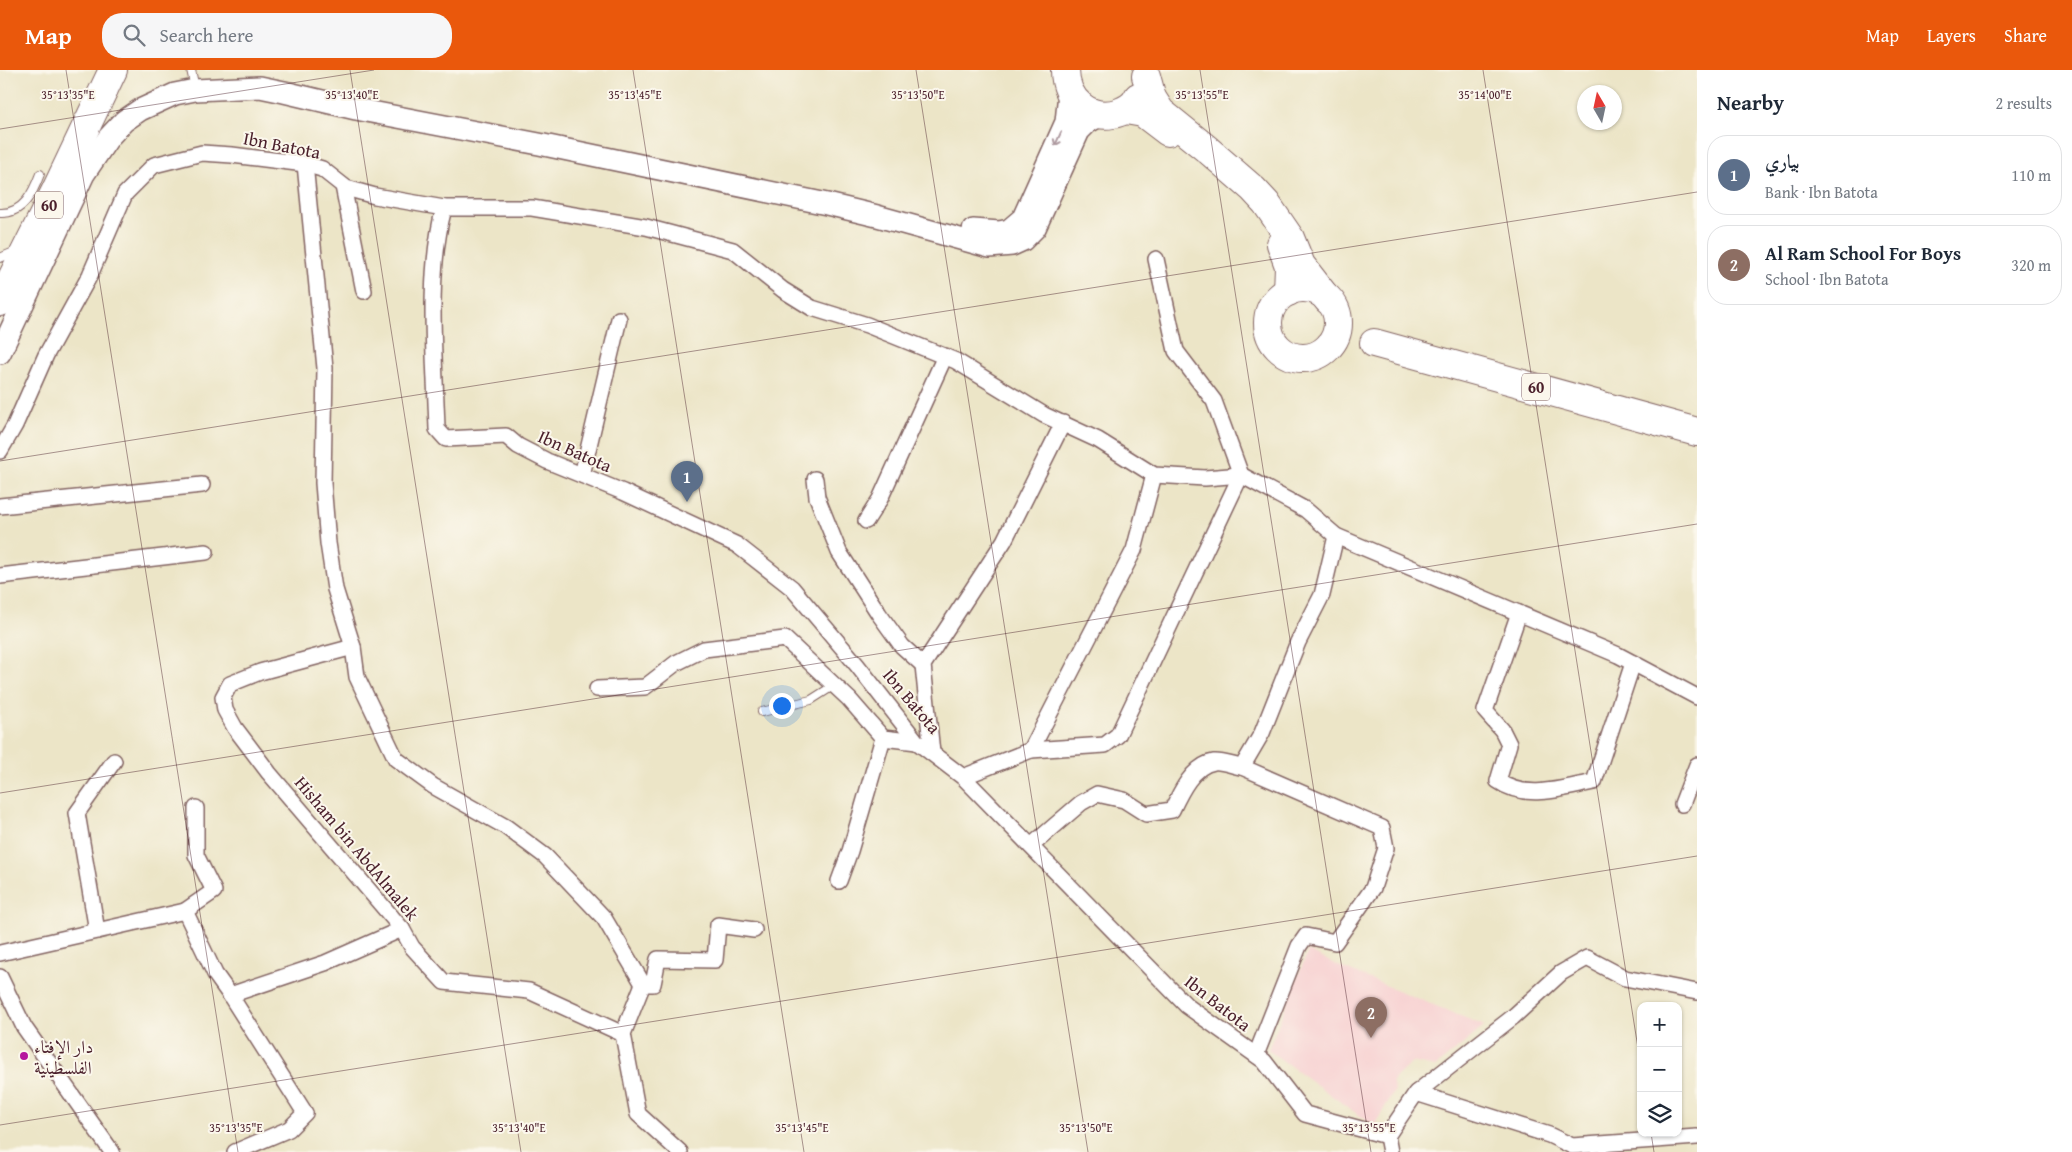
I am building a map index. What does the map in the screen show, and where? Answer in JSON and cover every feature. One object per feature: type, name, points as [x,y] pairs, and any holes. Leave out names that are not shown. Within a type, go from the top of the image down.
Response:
[{"type":"highway","name":"60","points":[[0,302],[37,226],[56,192],[113,70]]},
{"type":"highway","name":"60","points":[[96,107],[111,85],[126,70]]},
{"type":"highway","name":"60","points":[[1113,112],[1136,101],[1143,90],[1146,73]]},
{"type":"highway","name":"60","points":[[1146,73],[1152,98],[1161,112],[1253,189],[1278,218],[1290,238],[1301,264],[1333,309]]},
{"type":"highway","points":[[1067,81],[1077,103],[1088,111],[1143,114],[1206,161],[1253,202],[1274,230],[1285,252],[1289,266],[1288,292]]},
{"type":"highway","name":"60","points":[[1374,343],[1333,309],[1320,293],[1310,289],[1288,292],[1276,302],[1268,316],[1271,338],[1285,354],[1296,358],[1307,358],[1317,355],[1330,345],[1374,343],[1697,432]]},
{"type":"highway","points":[[1330,345],[1337,330],[1333,309]]},
{"type":"street","points":[[0,353],[84,174],[109,137],[124,121],[140,110],[175,94],[193,80],[260,87],[356,109],[539,144],[877,216],[988,247],[1012,245],[1023,240],[1027,225],[1079,131],[1087,123],[1113,112]]},
{"type":"street","points":[[1043,194],[1066,122],[1067,81]]},
{"type":"street","name":"Ibn Batota","points":[[0,450],[15,425],[46,355],[90,275],[125,194],[154,165],[202,153],[304,164],[322,169],[343,186],[375,196],[444,208],[440,224],[434,289],[437,429],[446,439],[506,436],[518,446],[547,461],[737,545],[792,588],[857,665],[917,742],[962,777],[1187,1006],[1264,1060],[1305,1114],[1387,1136]]},
{"type":"street","points":[[304,164],[324,368],[324,483],[328,543],[335,589],[353,647],[357,677],[396,759],[433,786],[506,827],[546,856],[604,918],[643,984]]},
{"type":"street","points":[[343,186],[364,291]]},
{"type":"street","points":[[444,208],[532,208],[646,227],[733,250],[783,290],[812,308],[867,325],[956,361],[1044,414],[1098,440],[1154,476],[1205,478],[1241,475],[1306,510],[1336,536],[1633,663],[1697,697]]},
{"type":"street","points":[[962,777],[1031,750],[1105,745],[1118,735],[1241,475],[1214,401],[1176,352],[1156,259]]},
{"type":"street","points":[[582,475],[619,319]]},
{"type":"street","points":[[866,521],[880,499],[945,356]]},
{"type":"street","points":[[932,753],[923,665],[1004,541],[1062,424]]},
{"type":"street","points":[[1031,750],[1134,550],[1154,476]]},
{"type":"street","points":[[815,479],[817,496],[844,559],[902,646],[923,665]]},
{"type":"street","points":[[0,506],[202,485]]},
{"type":"street","points":[[1242,767],[1262,733],[1298,642],[1322,595],[1336,536]]},
{"type":"street","points":[[0,576],[206,552]]},
{"type":"street","points":[[1519,613],[1485,711],[1502,730],[1508,744],[1498,781],[1509,789],[1539,792],[1594,782],[1633,663]]},
{"type":"street","points":[[597,689],[645,687],[676,662],[704,649],[785,639],[849,699],[883,738],[917,742]]},
{"type":"street","name":"Hisham bin AbdAlmalek","points":[[353,647],[260,672],[230,684],[223,697],[225,710],[269,773],[402,929],[412,947],[444,982],[529,991],[623,1034]]},
{"type":"street","points":[[839,881],[850,851],[883,738]]},
{"type":"street","points":[[97,931],[77,813],[114,761]]},
{"type":"street","points":[[1031,846],[1081,803],[1097,794],[1124,800],[1146,814],[1172,810],[1178,796],[1194,772],[1214,762],[1242,767],[1382,828],[1386,848],[1373,888],[1335,942],[1306,936],[1299,946],[1256,1055]]},
{"type":"street","points":[[1682,804],[1697,765]]},
{"type":"street","points":[[0,953],[186,911],[214,891],[196,855],[196,808]]},
{"type":"street","points":[[186,911],[215,974],[305,1113],[289,1129],[235,1152]]},
{"type":"street","points":[[643,984],[653,984],[658,959],[715,960],[718,925],[754,930]]},
{"type":"street","points":[[230,995],[325,963],[402,929]]},
{"type":"street","points":[[1390,1152],[1387,1136],[1416,1093],[1513,1017],[1561,973],[1587,958],[1625,978],[1697,992]]},
{"type":"street","points":[[0,977],[24,1027],[112,1152]]},
{"type":"street","points":[[643,984],[623,1034],[638,1114],[680,1152]]},
{"type":"street","points":[[1416,1093],[1549,1135],[1572,1146],[1697,1137]]},
{"type":"lane","points":[[0,213],[18,210],[33,193],[40,174]]},
{"type":"lane","points":[[10,264],[18,250],[37,226]]},
{"type":"lane","points":[[0,258],[18,250]]},
{"type":"lane","points":[[762,712],[811,700],[833,686]]},
{"type":"shaded area","points":[[1308,951],[1343,968],[1485,1026],[1435,1067],[1412,1062],[1392,1081],[1395,1090],[1374,1126],[1268,1050]]},
{"type":"place","name":"بياري","points":[[687,502]]},
{"type":"place","name":"Al Ram School For Boys","points":[[1371,1038]]},
{"type":"place","name":"دار الإفتاء الفلسطينية","points":[[24,1056]]}]
